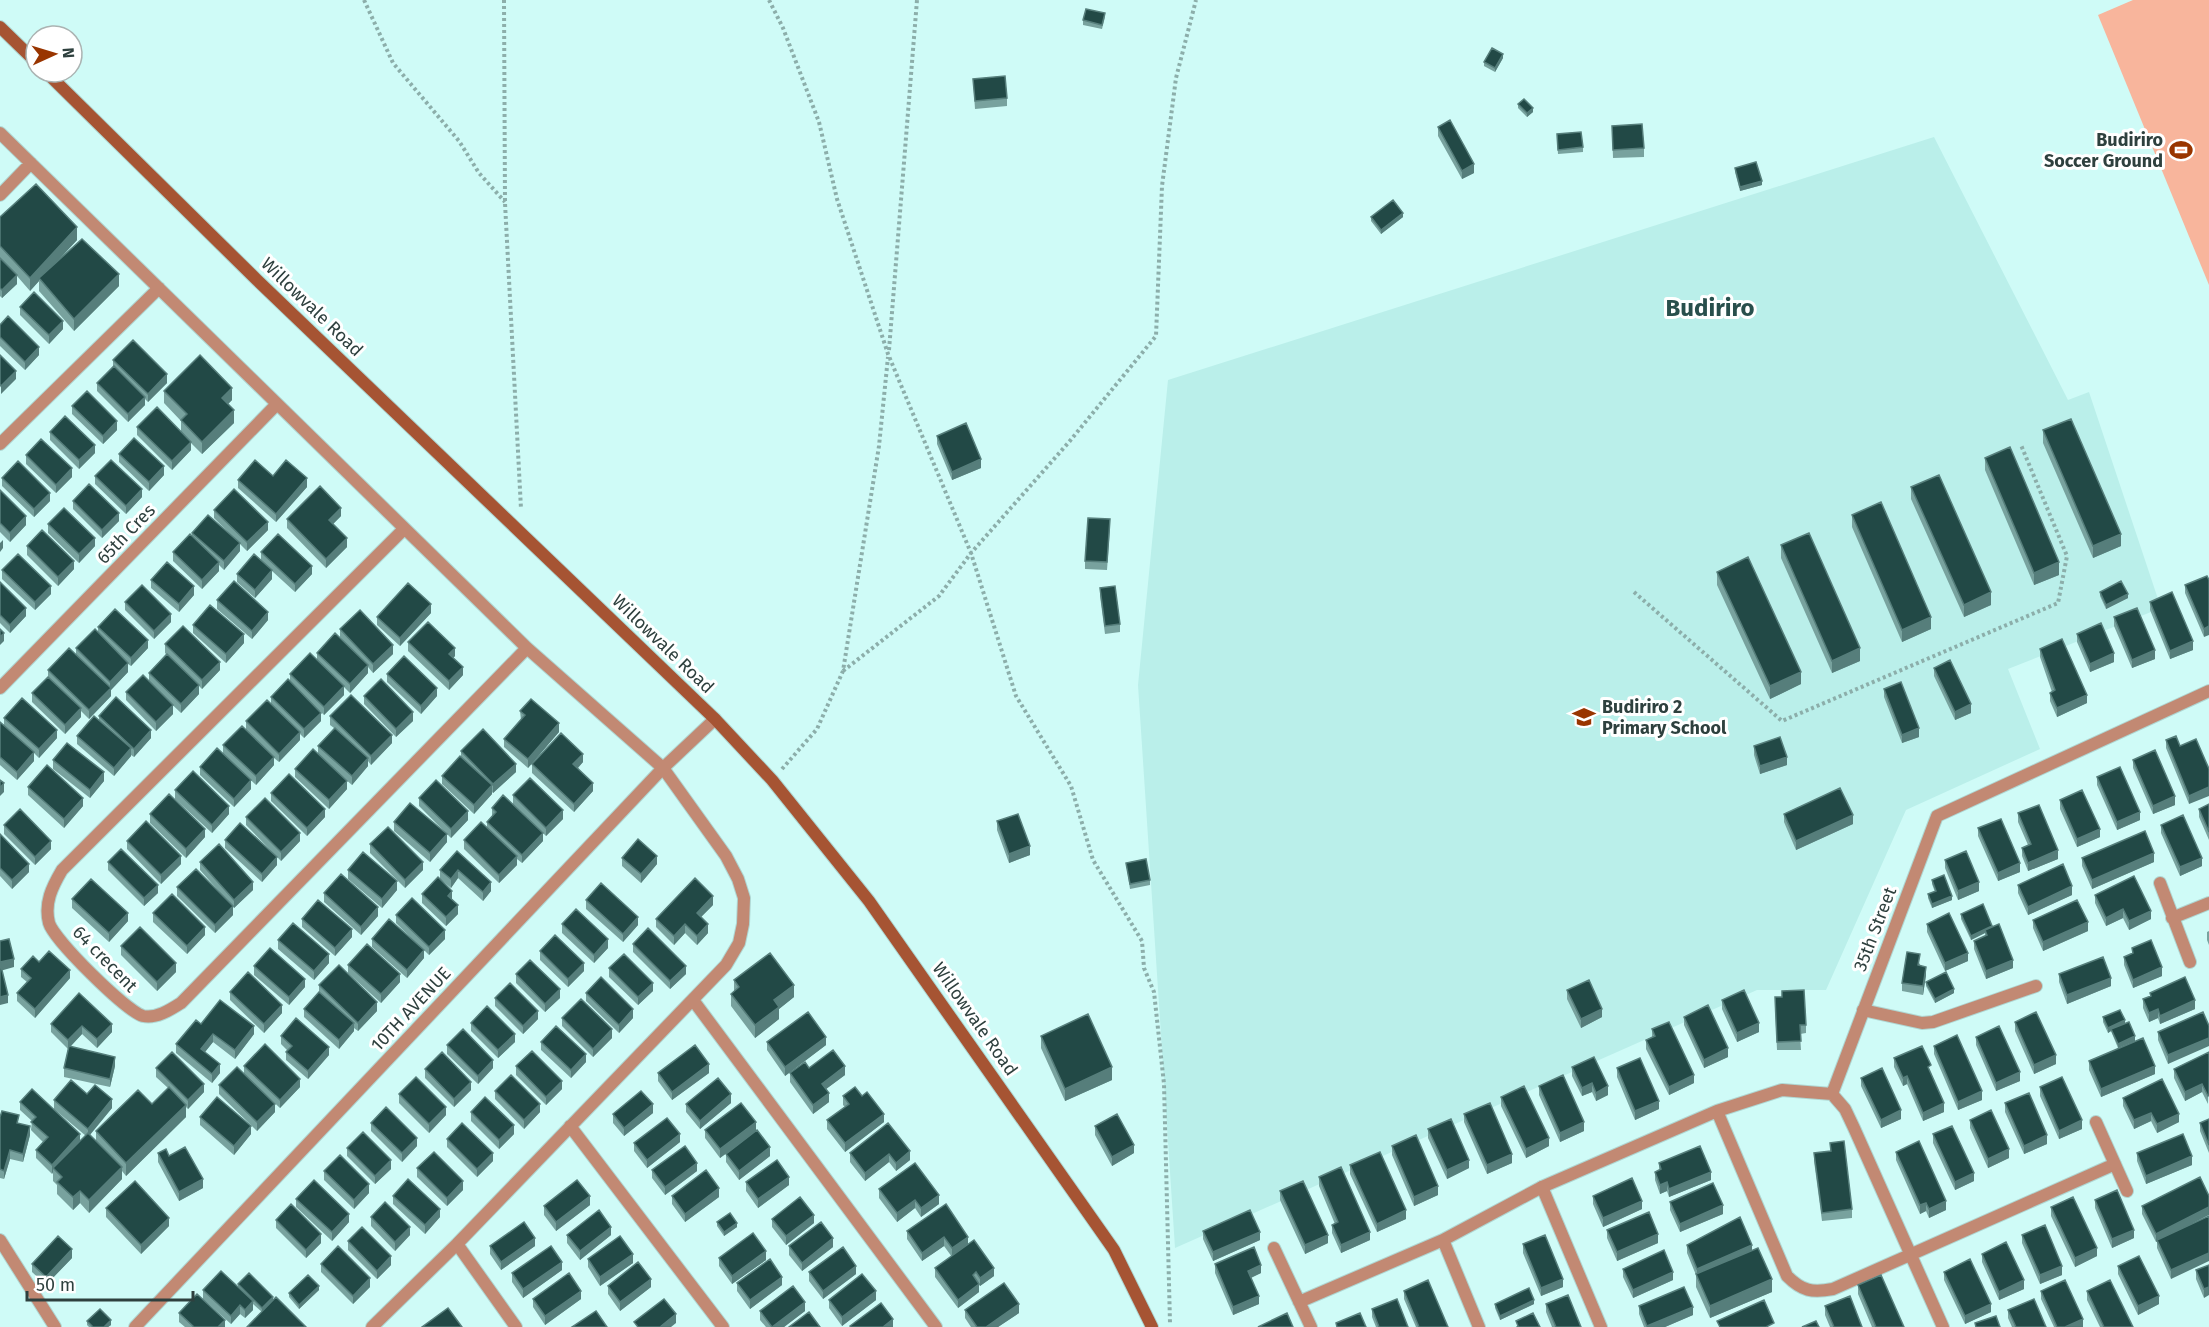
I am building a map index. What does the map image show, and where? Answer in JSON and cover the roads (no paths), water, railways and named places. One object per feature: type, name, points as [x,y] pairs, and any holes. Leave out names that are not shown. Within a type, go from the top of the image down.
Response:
[{"type":"street","points":[[0,27],[24,50]]},
{"type":"street","name":"Willowvale Road","points":[[58,84],[257,280],[715,719],[772,780],[869,901],[955,1020],[1114,1250],[1152,1327]]},
{"type":"street","points":[[0,133],[527,648],[663,768],[726,856],[738,879],[744,898],[743,924],[739,943],[726,965],[457,1244],[372,1327]]},
{"type":"street","points":[[0,195],[31,163]]},
{"type":"street","points":[[0,444],[159,288]]},
{"type":"street","name":"65th Cres","points":[[0,688],[277,404]]},
{"type":"street","name":"64 crecent","points":[[404,529],[62,870],[52,887],[47,906],[50,925],[60,941],[127,1008],[144,1017],[164,1014],[181,1003],[527,648]]},
{"type":"street","name":"35th Street","points":[[1832,1094],[1937,816],[2209,691]]},
{"type":"street","name":"10TH AVENUE","points":[[135,1327],[663,768],[715,719]]},
{"type":"street","points":[[2160,884],[2190,962]]},
{"type":"street","points":[[2172,918],[2209,903]]},
{"type":"street","points":[[1863,1010],[1922,1023],[1933,1022],[2036,986]]},
{"type":"street","points":[[693,1000],[936,1327]]},
{"type":"street","points":[[1299,1302],[1443,1240],[1542,1187],[1717,1111],[1782,1090],[1832,1094],[1845,1109],[1943,1327]]},
{"type":"street","points":[[1717,1111],[1786,1276],[1798,1288],[1813,1293],[1833,1289],[2115,1164]]},
{"type":"street","points":[[2096,1122],[2127,1191]]},
{"type":"street","points":[[570,1126],[723,1327]]},
{"type":"street","points":[[1542,1187],[1601,1327]]},
{"type":"street","points":[[0,1240],[55,1327]]},
{"type":"street","points":[[1443,1240],[1479,1327]]},
{"type":"street","points":[[457,1244],[516,1327]]},
{"type":"street","points":[[1274,1248],[1311,1327]]},
{"type":"place","name":"Budiriro Soccer Ground","points":[[2181,150]]},
{"type":"place","name":"Budiriro 2 Primary School","points":[[1584,717]]},
{"type":"district","name":"Budiriro","points":[[1710,308]]}]
